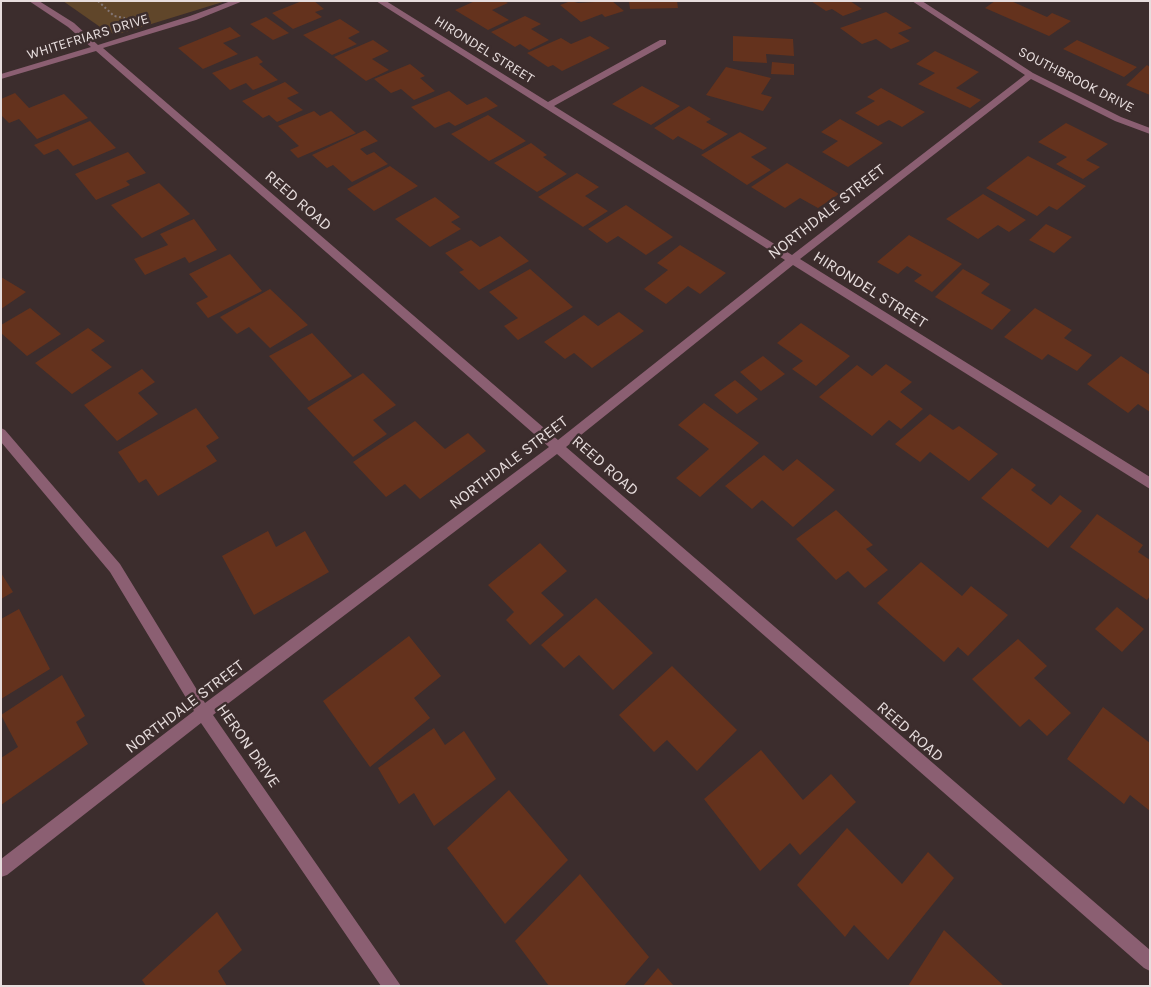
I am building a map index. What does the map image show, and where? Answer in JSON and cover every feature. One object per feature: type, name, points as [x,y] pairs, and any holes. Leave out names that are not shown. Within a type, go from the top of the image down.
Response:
[{"type":"street","name":"REED ROAD","points":[[33,1],[71,25],[96,46],[1150,962]]},
{"type":"street","name":"WHITEFRIARS DRIVE","points":[[1,77],[96,46],[193,18],[239,1]]},
{"type":"street","name":"HIRONDEL STREET","points":[[380,1],[1150,484]]},
{"type":"street","name":"SOUTHBROOK DRIVE","points":[[916,1],[1030,75],[1118,119],[1150,131]]},
{"type":"street","points":[[548,106],[663,42]]},
{"type":"street","name":"NORTHDALE STREET","points":[[1,869],[203,713],[558,447],[792,260],[1030,75]]},
{"type":"street","name":"HERON DRIVE","points":[[1,433],[115,568],[203,713],[392,986]]},
{"type":"path","points":[[98,1],[114,16],[127,19]]},
{"type":"shaded area","points":[[63,1],[226,1],[114,34],[103,29]]},
{"type":"building","points":[[302,1],[314,1],[324,9],[315,12],[322,17],[293,29],[272,13]]},
{"type":"building","points":[[475,1],[504,1],[508,3],[492,10],[509,20],[488,30],[455,10]]},
{"type":"building","points":[[571,1],[578,3],[612,1],[624,11],[605,17],[602,14],[581,22],[560,5]]},
{"type":"building","points":[[629,1],[677,1],[678,8],[630,9]]},
{"type":"building","points":[[811,1],[850,1],[862,9],[843,16],[832,9],[826,11]]},
{"type":"building","points":[[995,1],[1011,1],[1047,17],[1052,13],[1071,21],[1049,36],[985,8]]},
{"type":"building","points":[[886,12],[912,28],[898,33],[910,41],[891,49],[876,39],[862,44],[840,28]]},
{"type":"building","points":[[525,16],[541,24],[531,29],[549,40],[529,50],[520,44],[515,47],[491,32]]},
{"type":"building","points":[[266,17],[289,33],[273,40],[250,24]]},
{"type":"building","points":[[340,19],[360,32],[348,38],[357,44],[332,55],[303,35]]},
{"type":"building","points":[[230,27],[241,36],[223,43],[238,54],[203,69],[178,48]]},
{"type":"building","points":[[590,36],[610,48],[562,71],[553,65],[548,67],[527,53],[561,38],[571,44]]},
{"type":"building","points":[[733,36],[793,39],[794,56],[766,54],[767,63],[733,61]]},
{"type":"building","points":[[373,40],[389,51],[372,59],[389,70],[366,81],[334,57]]},
{"type":"building","points":[[1077,40],[1137,67],[1124,77],[1063,49]]},
{"type":"building","points":[[935,51],[979,72],[956,88],[981,100],[970,108],[918,84],[935,73],[916,64]]},
{"type":"building","points":[[257,56],[263,62],[259,64],[278,80],[253,90],[246,83],[230,90],[212,73]]},
{"type":"building","points":[[772,62],[794,64],[794,75],[771,74]]},
{"type":"building","points":[[410,64],[425,76],[420,78],[435,91],[414,100],[401,89],[391,93],[374,79]]},
{"type":"building","points":[[1147,65],[1150,67],[1150,95],[1126,85]]},
{"type":"building","points":[[726,67],[771,78],[761,94],[772,97],[763,111],[706,95]]},
{"type":"building","points":[[285,82],[299,93],[287,98],[303,110],[277,122],[269,115],[263,118],[242,101]]},
{"type":"building","points":[[642,86],[680,106],[651,125],[612,104]]},
{"type":"building","points":[[881,88],[925,112],[902,127],[889,120],[878,126],[855,113],[875,101],[867,97]]},
{"type":"building","points":[[449,91],[467,105],[486,97],[498,106],[455,126],[449,122],[435,128],[411,107]]},
{"type":"building","points":[[15,93],[29,108],[64,94],[88,118],[37,139],[19,119],[9,123],[1,115],[1,99]]},
{"type":"building","points":[[689,106],[711,119],[706,122],[728,134],[703,150],[678,136],[673,140],[654,128]]},
{"type":"building","points":[[314,111],[320,116],[331,111],[356,133],[298,158],[290,150],[299,146],[278,126]]},
{"type":"building","points":[[488,115],[526,141],[489,161],[451,134]]},
{"type":"building","points":[[840,119],[883,143],[848,167],[822,152],[838,141],[821,132]]},
{"type":"building","points":[[90,121],[116,148],[73,166],[58,149],[44,155],[34,145]]},
{"type":"building","points":[[1066,123],[1108,144],[1086,160],[1100,167],[1083,179],[1056,164],[1067,157],[1038,142]]},
{"type":"building","points":[[365,130],[378,141],[360,149],[367,155],[374,152],[388,164],[352,182],[333,165],[327,168],[312,155]]},
{"type":"building","points":[[740,132],[767,148],[751,157],[771,170],[747,185],[701,155]]},
{"type":"building","points":[[531,143],[547,155],[543,157],[567,174],[537,192],[494,163]]},
{"type":"building","points":[[128,152],[146,173],[126,181],[130,185],[96,200],[75,174]]},
{"type":"building","points":[[1028,156],[1086,186],[1057,210],[1049,206],[1037,216],[986,188]]},
{"type":"building","points":[[787,163],[839,194],[818,208],[800,198],[785,208],[751,187]]},
{"type":"building","points":[[390,166],[418,186],[374,211],[347,189]]},
{"type":"building","points":[[577,173],[599,187],[585,196],[608,211],[583,227],[538,197]]},
{"type":"building","points":[[159,183],[190,214],[142,238],[111,205]]},
{"type":"building","points":[[983,194],[1026,220],[1009,232],[998,225],[978,239],[946,219]]},
{"type":"building","points":[[435,197],[460,217],[451,222],[461,229],[430,247],[395,219]]},
{"type":"building","points":[[626,205],[673,237],[646,255],[618,236],[607,243],[588,229]]},
{"type":"building","points":[[194,219],[217,250],[189,263],[185,257],[145,275],[134,259],[168,245],[160,234]]},
{"type":"building","points":[[1046,224],[1072,237],[1054,253],[1029,240]]},
{"type":"building","points":[[909,235],[962,264],[932,292],[914,281],[922,275],[907,266],[898,274],[877,262]]},
{"type":"building","points":[[500,236],[529,261],[479,290],[459,272],[464,270],[445,253],[471,240],[480,247]]},
{"type":"building","points":[[680,245],[726,273],[700,294],[688,286],[666,304],[644,289],[668,270],[657,263]]},
{"type":"building","points":[[230,254],[262,291],[208,318],[196,303],[208,297],[189,274]]},
{"type":"building","points":[[530,269],[573,307],[518,340],[504,326],[518,318],[489,292]]},
{"type":"building","points":[[963,269],[990,284],[981,293],[1011,310],[992,330],[935,297]]},
{"type":"building","points":[[1,277],[26,292],[1,309]]},
{"type":"building","points":[[270,289],[308,325],[270,348],[249,327],[237,334],[220,317]]},
{"type":"building","points":[[30,308],[61,334],[27,356],[1,333],[1,325]]},
{"type":"building","points":[[1035,308],[1072,330],[1064,338],[1092,355],[1077,371],[1048,354],[1042,360],[1004,337]]},
{"type":"building","points":[[619,312],[644,331],[592,368],[574,353],[565,359],[544,342],[584,315],[598,326]]},
{"type":"building","points":[[801,323],[850,356],[816,386],[792,369],[803,361],[777,343]]},
{"type":"building","points":[[88,328],[105,341],[91,350],[112,367],[72,394],[35,363]]},
{"type":"building","points":[[312,333],[352,376],[309,401],[269,356]]},
{"type":"building","points":[[763,356],[785,374],[761,391],[740,372]]},
{"type":"building","points":[[1121,356],[1150,375],[1150,412],[1138,404],[1128,413],[1087,384]]},
{"type":"building","points":[[886,364],[912,382],[900,392],[923,409],[901,429],[889,420],[872,436],[819,397],[857,365],[872,376]]},
{"type":"building","points":[[142,369],[155,382],[138,393],[158,414],[117,441],[84,405]]},
{"type":"building","points":[[363,373],[396,405],[373,420],[387,434],[353,457],[307,408]]},
{"type":"building","points":[[735,380],[758,399],[737,414],[714,395]]},
{"type":"building","points":[[704,403],[759,443],[700,497],[676,478],[709,449],[678,425]]},
{"type":"building","points":[[196,408],[219,438],[206,446],[217,461],[158,496],[146,479],[139,483],[118,452]]},
{"type":"building","points":[[930,414],[953,430],[959,426],[998,454],[969,481],[930,452],[920,462],[895,444]]},
{"type":"building","points":[[415,421],[445,449],[468,433],[486,451],[420,499],[405,484],[386,497],[353,462]]},
{"type":"building","points":[[764,455],[783,471],[797,459],[835,490],[793,527],[762,500],[752,509],[725,486]]},
{"type":"building","points":[[1012,468],[1036,485],[1031,490],[1051,505],[1060,495],[1082,511],[1048,548],[981,498]]},
{"type":"building","points":[[836,510],[873,545],[866,549],[888,570],[865,588],[848,571],[836,580],[796,539]]},
{"type":"building","points":[[1097,514],[1143,545],[1138,552],[1150,560],[1150,596],[1147,600],[1070,547]]},
{"type":"building","points":[[268,531],[276,547],[305,531],[329,572],[254,615],[222,556]]},
{"type":"building","points":[[540,543],[567,571],[541,593],[564,615],[530,645],[506,620],[514,612],[488,585]]},
{"type":"building","points":[[921,562],[962,596],[971,586],[1008,615],[968,656],[958,647],[944,662],[877,603]]},
{"type":"building","points":[[1,573],[13,592],[1,599]]},
{"type":"building","points":[[596,598],[653,653],[613,690],[579,655],[564,668],[541,645]]},
{"type":"building","points":[[1117,607],[1144,629],[1122,652],[1095,629]]},
{"type":"building","points":[[19,609],[50,669],[1,699],[1,619]]},
{"type":"building","points":[[409,636],[441,676],[414,698],[430,718],[370,767],[323,701]]},
{"type":"building","points":[[1018,639],[1047,666],[1034,678],[1071,713],[1047,736],[1029,719],[1020,727],[972,679]]},
{"type":"building","points":[[672,666],[737,730],[697,771],[667,740],[654,752],[619,715]]},
{"type":"building","points":[[62,675],[85,716],[76,722],[88,744],[1,805],[1,758],[18,747],[1,715]]},
{"type":"building","points":[[1103,707],[1150,743],[1150,811],[1130,795],[1124,804],[1067,759]]},
{"type":"building","points":[[434,728],[445,745],[464,731],[496,779],[434,826],[414,793],[399,804],[378,768]]},
{"type":"building","points":[[761,750],[803,800],[831,774],[856,802],[800,855],[790,843],[760,871],[704,799]]},
{"type":"building","points":[[509,790],[568,860],[505,924],[447,848]]},
{"type":"building","points":[[847,828],[902,884],[928,852],[954,878],[888,960],[854,925],[845,937],[797,885]]},
{"type":"building","points":[[580,874],[649,957],[624,986],[549,986],[515,941]]},
{"type":"building","points":[[217,912],[242,950],[218,971],[227,986],[146,986],[142,980]]},
{"type":"building","points":[[944,930],[1004,986],[908,986]]},
{"type":"building","points":[[658,968],[674,986],[643,986]]}]
